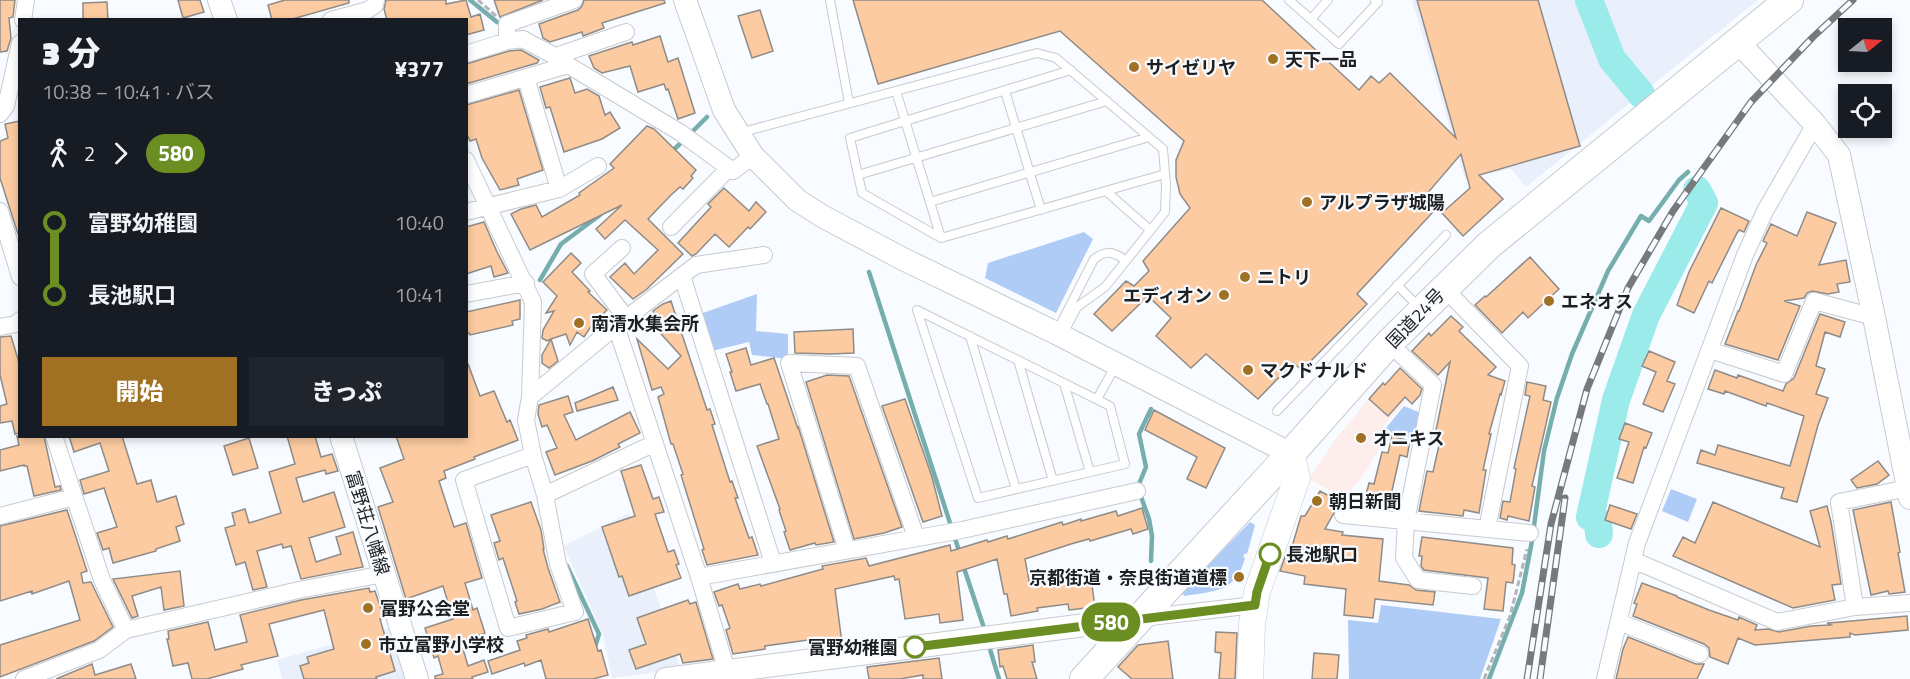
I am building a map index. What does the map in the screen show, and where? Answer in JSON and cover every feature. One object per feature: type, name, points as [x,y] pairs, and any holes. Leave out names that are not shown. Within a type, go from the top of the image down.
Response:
[{"type":"highway","name":"国道24号","points":[[1083,679],[1291,454],[1389,344],[1444,288],[1489,245],[1789,0]]},
{"type":"main road","points":[[1250,679],[1252,624],[1257,592],[1297,478],[1291,454]]},
{"type":"street","points":[[23,18],[26,0]]},
{"type":"street","points":[[219,0],[225,18]]},
{"type":"street","points":[[338,18],[368,10],[375,5],[376,0]]},
{"type":"street","points":[[507,41],[507,24],[574,0]]},
{"type":"street","points":[[685,0],[724,110],[753,156],[797,200],[822,216],[903,259],[1059,335],[1291,454]]},
{"type":"street","points":[[468,94],[526,78],[626,32]]},
{"type":"street","points":[[468,53],[507,41],[523,39],[543,52],[562,60],[681,133],[733,171],[753,156]]},
{"type":"street","points":[[1737,41],[1815,124],[1839,155],[1874,318],[1909,493],[1839,502],[1855,607]]},
{"type":"street","points":[[0,114],[6,106],[18,52]]},
{"type":"street","points":[[526,78],[559,189]]},
{"type":"street","points":[[1605,679],[1637,543],[1745,255],[1765,211],[1815,124]]},
{"type":"street","points":[[468,164],[533,302],[530,397],[526,420],[533,455],[545,495],[558,564],[576,612],[508,628],[464,480],[533,455]]},
{"type":"street","points":[[468,212],[559,189],[598,166]]},
{"type":"street","points":[[671,227],[729,168]]},
{"type":"street","points":[[0,211],[18,270]]},
{"type":"street","points":[[622,248],[593,274],[621,322],[655,443],[727,671]]},
{"type":"street","points":[[530,397],[621,322],[696,265],[764,255]]},
{"type":"street","points":[[682,276],[773,563]]},
{"type":"street","points":[[468,294],[526,283]]},
{"type":"street","points":[[1444,288],[1520,366],[1487,529]]},
{"type":"street","points":[[1710,350],[1784,374],[1814,301],[1874,318]]},
{"type":"street","points":[[1389,344],[1433,385],[1406,521],[1404,558],[1418,580],[1473,586]]},
{"type":"street","points":[[847,549],[789,363],[857,366],[916,537]]},
{"type":"street","points":[[55,438],[102,580],[126,630]]},
{"type":"street","name":"富野荘八幡線","points":[[342,438],[417,679]]},
{"type":"street","points":[[545,495],[655,443]]},
{"type":"street","points":[[699,577],[962,530],[1137,491]]},
{"type":"street","points":[[0,516],[74,497]]},
{"type":"street","points":[[1343,515],[1530,533]]},
{"type":"street","points":[[1633,560],[1777,622],[1855,607],[1910,603]]},
{"type":"street","points":[[24,679],[99,650],[126,630],[299,590],[384,574]]},
{"type":"street","points":[[666,679],[1255,605]]},
{"type":"street","points":[[1619,622],[1700,654]]},
{"type":"lane","points":[[831,0],[849,103]]},
{"type":"lane","points":[[1290,0],[1339,44],[1378,2],[1375,0]]},
{"type":"lane","points":[[1311,19],[1328,0]]},
{"type":"lane","points":[[738,133],[1037,53],[1056,58],[1162,149],[1165,174],[1165,212],[1105,287],[1077,307],[1059,335]]},
{"type":"lane","points":[[1071,70],[850,138],[862,193],[941,238],[1165,174]]},
{"type":"lane","points":[[1005,90],[1041,210]]},
{"type":"lane","points":[[896,91],[941,238]]},
{"type":"lane","points":[[858,175],[1107,101]]},
{"type":"lane","points":[[930,202],[1149,137]]},
{"type":"lane","points":[[1106,191],[1150,230]]},
{"type":"lane","points":[[1277,411],[1446,236]]},
{"type":"lane","points":[[1059,335],[1094,259],[1103,252],[1113,252],[1122,258]]},
{"type":"lane","points":[[1397,285],[1422,310]]},
{"type":"lane","points":[[917,310],[970,336],[1110,406],[1125,464],[978,498],[917,310]]},
{"type":"lane","points":[[970,336],[1016,489]]},
{"type":"lane","points":[[1018,360],[1053,481]]},
{"type":"lane","points":[[1097,399],[1116,365]]},
{"type":"lane","points":[[1064,383],[1090,472]]},
{"type":"path","points":[[478,0],[507,24]]},
{"type":"path","points":[[1485,679],[1510,616],[1530,533]]},
{"type":"shaded area","points":[[1412,0],[1586,0],[1609,61],[1636,98],[1526,187],[1511,169],[1465,179]]},
{"type":"shaded area","points":[[1602,0],[1758,0],[1651,86],[1622,53]]},
{"type":"shaded area","points":[[1084,232],[1093,239],[1056,313],[985,278],[988,263]]},
{"type":"shaded area","points":[[757,294],[756,331],[788,334],[788,359],[752,355],[749,342],[712,351],[700,314]]},
{"type":"shaded area","name":"オニキス","points":[[1383,381],[1406,401],[1383,426],[1389,433],[1362,477],[1344,498],[1309,479],[1333,443]]},
{"type":"shaded area","points":[[1404,406],[1421,413],[1415,439],[1392,433],[1386,428]]},
{"type":"shaded area","points":[[1604,455],[1589,524],[1582,516],[1589,467]]},
{"type":"shaded area","points":[[1671,489],[1697,499],[1688,522],[1662,511]]},
{"type":"shaded area","points":[[629,513],[681,669],[612,678],[603,635],[564,546]]},
{"type":"shaded area","points":[[1250,522],[1255,525],[1247,554],[1245,553],[1243,557],[1245,558],[1236,578],[1230,584],[1215,591],[1185,596],[1181,593]]},
{"type":"shaded area","points":[[1381,605],[1501,619],[1480,679],[1349,679],[1348,620],[1378,623]]},
{"type":"shaded area","name":"市立富野小学校","points":[[392,627],[408,679],[282,679],[277,660]]},
{"type":"building","points":[[0,0],[15,0],[13,17],[9,18],[11,38],[7,51],[0,52]]},
{"type":"building","points":[[178,0],[200,0],[204,12],[183,18]]},
{"type":"building","points":[[285,0],[349,0],[349,3],[296,18],[271,18],[268,5]]},
{"type":"building","points":[[386,0],[446,0],[446,4],[466,0],[471,17],[480,14],[484,30],[468,34],[468,18],[386,18],[384,9]]},
{"type":"building","points":[[494,0],[543,0],[500,17]]},
{"type":"building","points":[[584,0],[664,0],[665,3],[602,23],[604,28],[583,36],[582,32],[550,42],[543,38],[539,24],[578,10]]},
{"type":"building","name":"アルプラザ城陽","points":[[853,0],[1262,0],[1359,90],[1371,76],[1379,83],[1390,73],[1456,138],[1417,0],[1538,0],[1580,146],[1479,175],[1503,199],[1463,236],[1442,213],[1470,188],[1461,154],[1425,196],[1434,211],[1357,294],[1367,304],[1302,370],[1293,363],[1258,399],[1206,354],[1191,368],[1156,336],[1171,318],[1148,296],[1112,331],[1094,314],[1126,281],[1134,286],[1149,271],[1143,261],[1190,208],[1180,194],[1176,177],[1176,160],[1184,141],[1060,31],[878,84]]},
{"type":"building","points":[[107,2],[108,18],[83,18],[83,3]]},
{"type":"building","points":[[760,10],[773,51],[752,58],[738,16]]},
{"type":"building","points":[[660,36],[668,62],[678,58],[695,113],[678,119],[668,89],[666,90],[664,84],[638,92],[630,66],[602,73],[594,68],[589,56],[632,42],[633,45]]},
{"type":"building","points":[[521,50],[539,60],[537,63],[468,83],[468,63],[509,51]]},
{"type":"building","points":[[570,78],[575,93],[587,89],[599,96],[605,115],[610,112],[620,128],[602,139],[564,152],[550,107],[546,108],[540,87]]},
{"type":"building","points":[[519,90],[543,170],[517,179],[519,185],[500,190],[482,158],[476,139],[470,141],[468,136],[468,104]]},
{"type":"building","points":[[18,121],[18,234],[0,178],[0,141],[8,138],[5,124]]},
{"type":"building","points":[[647,126],[654,129],[696,170],[691,176],[693,178],[683,189],[680,187],[648,219],[683,254],[647,289],[633,299],[610,277],[625,263],[634,274],[658,250],[625,220],[605,239],[596,229],[622,205],[530,250],[511,214],[536,205],[542,217],[580,195],[579,193],[614,168],[610,164]]},
{"type":"building","points":[[724,188],[749,211],[756,202],[766,212],[729,247],[715,234],[692,256],[678,243],[711,207],[708,204]]},
{"type":"building","points":[[1721,208],[1749,221],[1744,232],[1739,230],[1737,233],[1712,283],[1709,281],[1694,313],[1677,305],[1689,272]]},
{"type":"building","points":[[1807,212],[1836,223],[1819,265],[1846,260],[1850,282],[1837,284],[1839,292],[1828,294],[1812,291],[1804,298],[1784,301],[1800,306],[1778,360],[1725,344],[1767,243],[1763,241],[1771,224],[1797,236]]},
{"type":"building","points":[[484,222],[508,273],[494,277],[491,266],[468,273],[468,226]]},
{"type":"building","points":[[571,253],[581,263],[572,272],[607,310],[584,337],[577,332],[570,345],[566,334],[547,341],[542,338],[543,330],[554,311],[546,313],[557,296],[543,282]]},
{"type":"building","points":[[1530,257],[1559,289],[1528,318],[1523,312],[1502,333],[1475,305]]},
{"type":"building","points":[[520,300],[520,319],[512,321],[513,325],[470,335],[468,333],[468,312]]},
{"type":"building","points":[[671,301],[707,410],[710,409],[715,424],[712,425],[730,482],[732,481],[738,498],[735,498],[749,538],[752,537],[758,555],[707,565],[681,475],[683,474],[673,444],[671,444],[658,397],[664,394],[661,387],[652,390],[637,339],[668,369],[681,356],[653,325],[657,323],[653,311]]},
{"type":"building","points":[[1820,314],[1845,322],[1840,337],[1825,332],[1816,366],[1825,369],[1816,394],[1828,398],[1818,425],[1797,502],[1781,498],[1784,488],[1697,463],[1701,450],[1715,455],[1718,445],[1790,466],[1804,416],[1767,403],[1766,406],[1725,391],[1724,394],[1708,389],[1715,370],[1737,378],[1738,375],[1783,391],[1786,384],[1794,378]]},
{"type":"building","points":[[1451,316],[1463,327],[1459,331],[1496,367],[1488,375],[1505,381],[1489,434],[1491,434],[1483,470],[1486,470],[1479,513],[1464,510],[1463,516],[1419,511],[1427,471],[1433,472],[1440,441],[1434,440],[1450,362],[1438,375],[1412,351],[1429,333],[1431,336]]},
{"type":"building","points":[[853,329],[854,353],[795,353],[794,332]]},
{"type":"building","points":[[11,336],[18,359],[18,433],[15,434],[12,421],[0,423],[0,406],[7,404],[0,375],[0,337]]},
{"type":"building","points":[[551,339],[558,361],[549,368],[542,363],[542,355]]},
{"type":"building","points":[[746,348],[751,365],[774,358],[834,542],[816,545],[815,543],[790,550],[780,509],[757,446],[779,439],[768,404],[760,384],[736,391],[726,354]]},
{"type":"building","points":[[1649,351],[1675,362],[1667,381],[1675,384],[1663,412],[1643,404],[1656,372],[1642,366]]},
{"type":"building","points":[[468,364],[480,396],[494,391],[507,422],[510,420],[518,440],[444,471],[446,478],[439,481],[454,527],[466,523],[482,578],[465,583],[473,610],[477,608],[485,633],[461,642],[468,666],[484,660],[488,672],[472,677],[473,679],[435,679],[435,676],[443,674],[438,656],[434,658],[425,628],[453,619],[443,586],[406,599],[378,507],[393,502],[380,468],[404,459],[397,438],[468,438]]},
{"type":"building","points":[[1400,368],[1422,389],[1412,404],[1405,397],[1388,416],[1369,399]]},
{"type":"building","points":[[827,375],[849,376],[902,527],[854,539],[806,382]]},
{"type":"building","points":[[1527,382],[1546,386],[1543,400],[1551,402],[1532,486],[1535,487],[1529,521],[1508,516],[1507,520],[1500,518],[1503,501],[1510,502],[1516,469],[1514,468],[1530,396],[1525,395]]},
{"type":"building","points":[[613,387],[618,400],[577,411],[575,403]]},
{"type":"building","points":[[568,396],[573,412],[564,415],[576,440],[630,412],[640,433],[618,444],[620,447],[592,461],[555,475],[546,452],[557,448],[547,425],[542,427],[538,414],[539,405]]},
{"type":"building","points":[[905,399],[932,477],[942,516],[923,522],[882,406]]},
{"type":"building","points":[[1154,410],[1225,448],[1206,488],[1187,479],[1197,457],[1145,430]]},
{"type":"building","points":[[1625,423],[1652,433],[1646,448],[1644,447],[1633,483],[1617,478],[1629,442],[1619,439]]},
{"type":"building","points":[[17,436],[18,438],[44,438],[55,487],[60,486],[61,490],[34,496],[27,466],[0,471],[0,450],[19,445]]},
{"type":"building","points":[[1392,436],[1410,441],[1407,457],[1400,455],[1389,504],[1365,499],[1369,483],[1374,484],[1382,452],[1388,453]]},
{"type":"building","points":[[70,438],[123,438],[137,484],[151,480],[157,502],[176,496],[184,524],[176,527],[180,541],[156,549],[156,551],[113,563],[109,548],[103,550],[97,533],[117,527],[104,488],[84,494],[80,480],[109,471],[100,443],[74,452]]},
{"type":"building","points":[[249,438],[258,468],[233,475],[224,446]]},
{"type":"building","points":[[288,438],[316,438],[321,457],[332,454],[338,471],[326,474],[325,470],[296,478],[303,502],[334,492],[345,527],[309,538],[316,562],[341,554],[336,537],[353,532],[363,567],[301,579],[291,546],[283,548],[282,544],[257,551],[267,587],[253,590],[245,562],[236,565],[225,528],[235,525],[232,513],[245,509],[249,523],[281,513],[269,472],[295,464]]},
{"type":"building","points":[[1878,461],[1889,475],[1877,484],[1857,488],[1851,480]]},
{"type":"building","points":[[641,465],[653,499],[659,497],[664,512],[655,514],[668,552],[674,550],[681,578],[629,596],[622,576],[619,577],[602,527],[635,516],[621,471]]},
{"type":"building","points":[[1320,491],[1340,502],[1325,529],[1343,532],[1342,535],[1383,539],[1379,581],[1409,585],[1416,590],[1435,592],[1433,605],[1375,599],[1373,618],[1344,615],[1346,589],[1304,584],[1305,576],[1280,571],[1285,557],[1289,557],[1301,516],[1305,516]]},
{"type":"building","points":[[531,502],[541,530],[548,568],[560,602],[519,614],[503,558],[499,560],[494,543],[500,541],[491,515]]},
{"type":"building","points":[[1713,502],[1820,547],[1810,511],[1827,506],[1841,584],[1832,585],[1835,600],[1793,608],[1673,556],[1683,537],[1695,543]]},
{"type":"building","points":[[1891,502],[1905,592],[1889,594],[1888,591],[1871,595],[1853,510]]},
{"type":"building","points":[[1610,505],[1637,514],[1631,529],[1605,520]]},
{"type":"building","points":[[1142,508],[1148,529],[1133,534],[1131,529],[1090,541],[1089,539],[1025,559],[1030,586],[1091,578],[1095,607],[1069,610],[1068,604],[1037,608],[1038,611],[1011,616],[997,559],[957,572],[963,620],[940,623],[939,614],[905,619],[899,579],[895,580],[894,576],[835,589],[842,643],[816,646],[815,639],[765,646],[765,649],[733,654],[726,630],[730,628],[722,605],[719,606],[714,592],[738,584],[740,589],[760,584],[761,586],[823,569],[822,566],[866,558],[869,566],[950,545],[951,551],[987,540],[988,542],[1007,536],[1008,539],[1062,522],[1063,525],[1116,511],[1118,516]]},
{"type":"building","points":[[67,510],[87,571],[81,573],[83,583],[91,582],[113,627],[94,641],[0,677],[0,645],[80,620],[69,581],[32,594],[32,591],[0,601],[0,526]]},
{"type":"building","points":[[1422,537],[1513,548],[1512,564],[1515,565],[1513,583],[1506,582],[1503,611],[1484,609],[1488,578],[1424,570],[1421,566],[1422,556],[1419,556]]},
{"type":"building","points":[[180,571],[184,606],[164,610],[161,587],[132,596],[138,616],[132,618],[113,579]]},
{"type":"building","points":[[1642,583],[1709,610],[1738,620],[1739,617],[1757,625],[1755,630],[1768,629],[1779,632],[1831,625],[1827,623],[1907,616],[1908,630],[1855,635],[1850,633],[1850,637],[1755,645],[1738,638],[1728,664],[1710,657],[1709,648],[1704,644],[1633,616],[1637,604],[1634,603]]},
{"type":"building","points":[[369,588],[370,592],[375,591],[384,618],[380,619],[395,671],[376,677],[377,679],[304,679],[300,666],[309,663],[307,657],[334,649],[324,610],[269,624],[278,656],[241,665],[243,669],[207,679],[192,679],[188,663],[173,666],[167,639],[169,639],[168,631],[208,622],[215,650],[247,642],[240,615],[301,600]]},
{"type":"building","points":[[688,600],[690,604],[696,602],[713,659],[683,663],[680,654],[636,669],[629,650],[646,644],[637,618]]},
{"type":"building","points":[[588,619],[598,651],[601,650],[608,675],[593,679],[546,679],[541,660],[492,674],[488,661],[520,650],[517,641],[527,638],[526,635],[548,629],[549,632]]},
{"type":"building","points":[[1216,632],[1237,633],[1235,679],[1219,679],[1221,653],[1215,652]]},
{"type":"building","points":[[1628,637],[1696,664],[1704,664],[1697,679],[1616,679]]},
{"type":"building","points":[[1168,641],[1173,679],[1132,679],[1118,667],[1138,645]]},
{"type":"building","points":[[1033,645],[1035,662],[1032,662],[1037,679],[1007,679],[1003,666],[1000,667],[998,650]]},
{"type":"building","points":[[1314,653],[1339,655],[1337,679],[1312,679]]},
{"type":"building","points":[[939,658],[942,679],[923,679],[923,675],[900,679],[869,679],[867,667]]},
{"type":"building","points":[[92,664],[95,675],[131,664],[136,679],[56,679]]},
{"type":"waterway","points":[[470,0],[497,22]]},
{"type":"waterway","points":[[1589,0],[1612,59],[1641,94]]},
{"type":"waterway","points":[[691,133],[707,117]]},
{"type":"waterway","points":[[671,152],[683,141]]},
{"type":"waterway","points":[[1489,679],[1522,593],[1532,541],[1544,451],[1557,398],[1572,354],[1608,271],[1641,216],[1649,221],[1679,180],[1688,172]]},
{"type":"waterway","points":[[1599,534],[1598,522],[1590,517],[1616,400],[1646,315],[1704,203],[1697,190]]},
{"type":"waterway","points":[[540,280],[561,244],[600,215]]},
{"type":"waterway","points":[[869,272],[960,554]]},
{"type":"waterway","points":[[1151,409],[1139,434],[1146,467],[1139,484],[1139,491],[1149,519],[1152,536],[1151,561]]},
{"type":"waterway","points":[[963,565],[983,625]]},
{"type":"waterway","points":[[567,566],[599,634],[595,647]]},
{"type":"waterway","points":[[989,646],[999,679]]},
{"type":"railway","points":[[1527,679],[1551,524],[1587,389],[1628,288],[1673,211],[1751,102],[1813,37],[1853,0]]},
{"type":"railway","points":[[1540,679],[1565,498]]},
{"type":"bus line","name":"580","points":[[915,647],[1255,605],[1270,554]]},
{"type":"place","name":"天下一品","points":[[1273,59]]},
{"type":"place","name":"サイゼリヤ","points":[[1134,67]]},
{"type":"place","name":"アルプラザ城陽","points":[[1307,202]]},
{"type":"place","name":"ニトリ","points":[[1245,277]]},
{"type":"place","name":"エディオン","points":[[1224,295]]},
{"type":"place","name":"エネオス","points":[[1549,301]]},
{"type":"place","name":"南清水集会所","points":[[579,323]]},
{"type":"place","name":"マクドナルド","points":[[1248,370]]},
{"type":"place","name":"オニキス","points":[[1361,438]]},
{"type":"place","name":"朝日新聞","points":[[1317,501]]},
{"type":"place","name":"長池駅口","points":[[1270,554]]},
{"type":"place","name":"京都街道・奈良街道道標","points":[[1239,577]]},
{"type":"place","name":"富野公会堂","points":[[368,608]]},
{"type":"place","name":"市立富野小学校","points":[[366,644]]},
{"type":"place","name":"富野幼稚園","points":[[915,647]]}]
